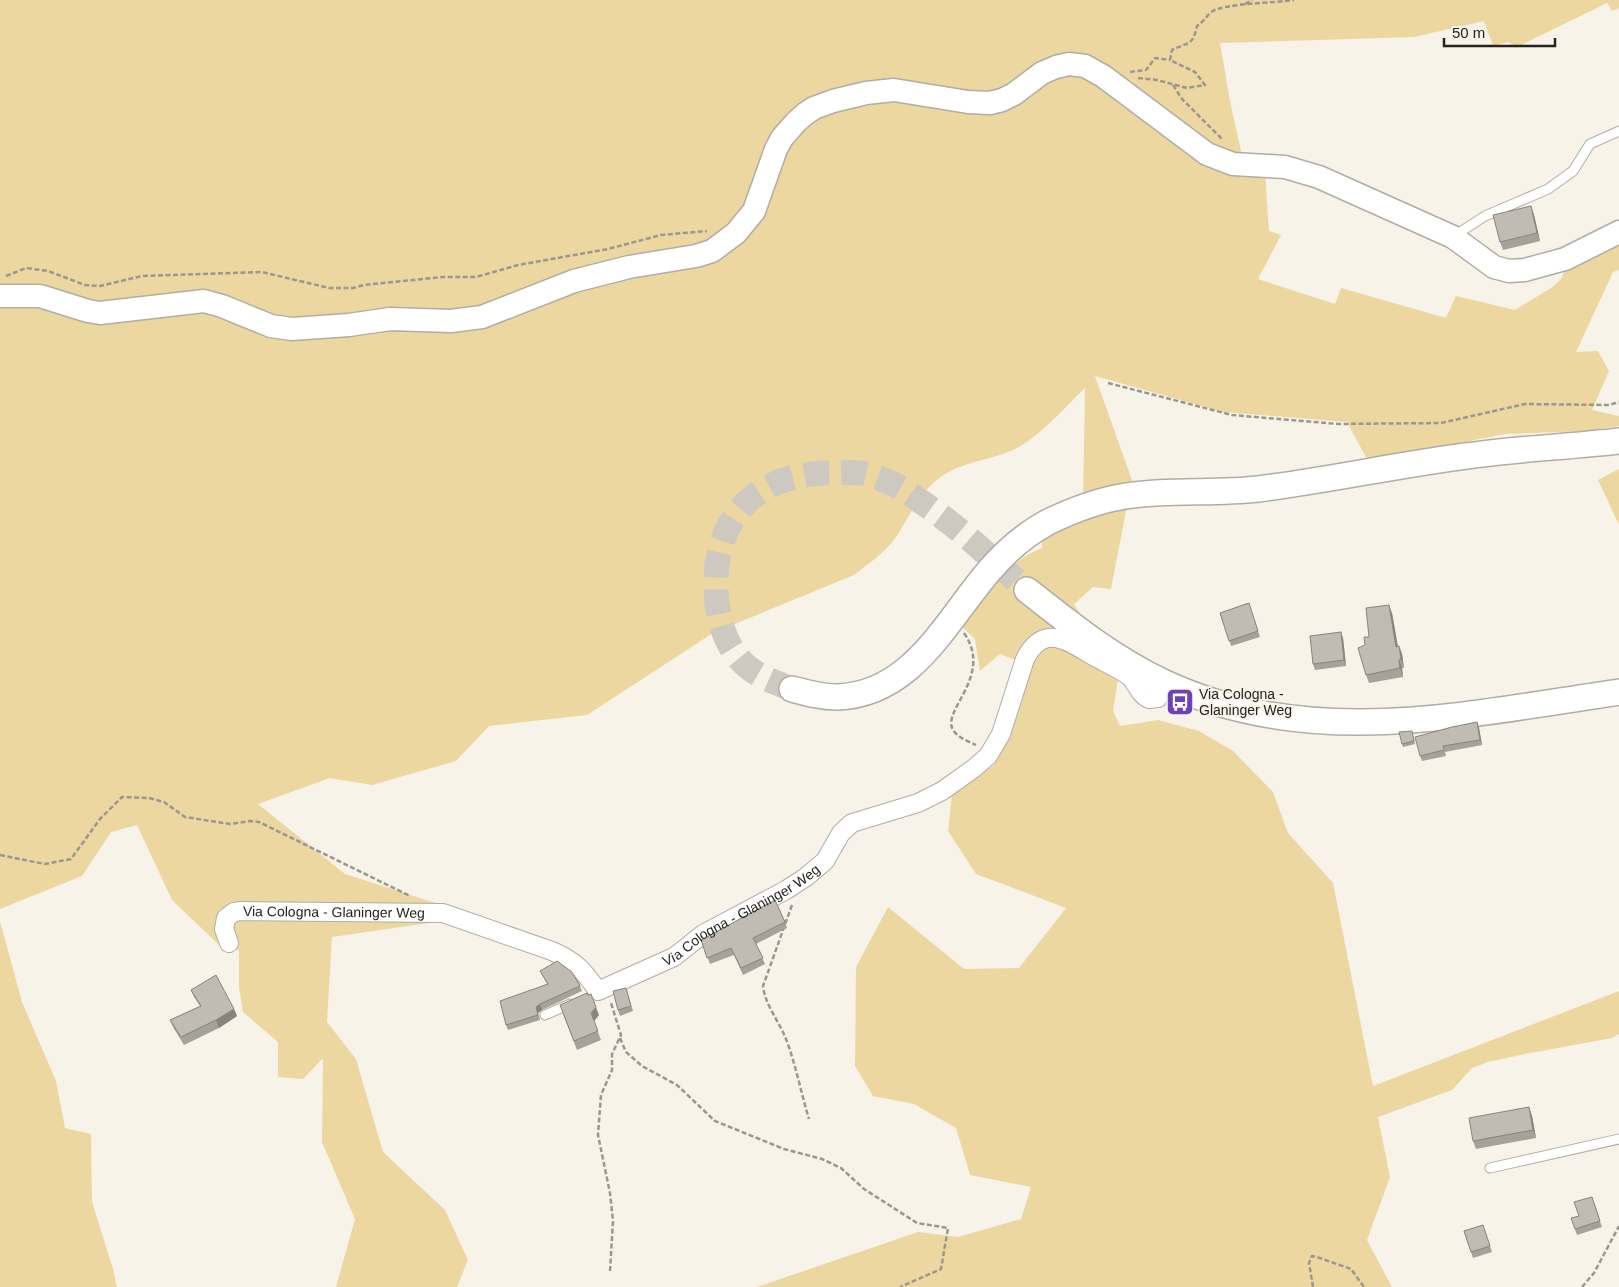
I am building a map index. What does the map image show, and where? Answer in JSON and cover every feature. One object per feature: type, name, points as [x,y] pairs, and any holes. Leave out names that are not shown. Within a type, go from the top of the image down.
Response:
[{"type":"main road","points":[[792,689],[817,695],[855,695],[894,679],[909,669],[926,650],[953,619],[988,571],[1006,552],[1045,524],[1090,504],[1126,496],[1254,490],[1475,455],[1619,441]]},
{"type":"main road","points":[[1028,590],[1083,634],[1136,668],[1166,683],[1219,703],[1248,711],[1306,720],[1366,722],[1417,720],[1619,692]]},
{"type":"street","points":[[2,287],[100,313],[204,302],[222,306],[260,322],[282,328],[349,325],[390,319],[425,321],[468,320],[496,312],[574,281],[629,267],[696,256],[712,251],[746,223],[754,211],[776,148],[796,122],[814,108],[850,96],[894,90],[968,102],[1002,100],[1050,69],[1069,64],[1085,66],[1103,76],[1207,154],[1233,164],[1284,167],[1319,176],[1453,237],[1494,267],[1509,271],[1525,270],[1565,259],[1619,232]]},
{"type":"street","name":"Via Cologna - Glaninger Weg","points":[[229,943],[224,924],[226,918],[234,912],[250,910],[437,912],[449,914],[567,958],[583,971],[589,995],[674,957],[703,934],[786,890],[806,877],[824,861],[842,833],[852,823],[931,798],[974,768],[988,756],[998,740],[1006,723],[1024,659],[1036,642],[1044,639],[1062,639],[1124,673],[1134,682],[1142,695],[1149,699],[1158,698],[1166,683]]},
{"type":"lane","points":[[1453,237],[1485,216],[1548,189],[1573,171],[1590,144],[1619,131]]},
{"type":"lane","points":[[545,1015],[589,995]]},
{"type":"lane","points":[[1490,1168],[1619,1139]]},
{"type":"path","points":[[1242,6],[1252,0]]},
{"type":"path","points":[[1170,60],[1172,50],[1191,42],[1197,26],[1211,12],[1223,8],[1294,0]]},
{"type":"path","points":[[1127,73],[1146,70],[1155,58],[1170,60],[1194,72],[1205,85],[1187,88],[1172,84],[1182,99],[1229,145],[1211,148],[1207,154]]},
{"type":"path","points":[[2,287],[26,268],[48,271],[85,285],[100,286],[142,276],[262,272],[329,288],[353,288],[364,285],[444,277],[476,278],[518,265],[608,249],[661,235],[712,230]]},
{"type":"path","points":[[1108,383],[1232,415],[1338,424],[1441,423],[1525,404],[1609,405],[1619,402]]},
{"type":"path","points":[[966,635],[974,660],[973,670],[971,680],[952,715],[952,728],[959,736],[982,749],[988,756]]},
{"type":"path","points":[[0,856],[46,864],[71,859],[100,819],[122,797],[149,798],[164,802],[185,816],[230,824],[250,821],[259,822],[434,908],[437,912]]},
{"type":"path","points":[[806,877],[794,899],[762,986],[765,999],[787,1042],[809,1119]]},
{"type":"path","points":[[589,995],[607,997],[612,1004],[621,1028],[620,1038],[612,1054],[612,1070],[602,1095],[598,1135],[610,1193],[613,1221],[610,1271]]},
{"type":"path","points":[[620,1038],[626,1052],[642,1066],[677,1085],[715,1121],[784,1149],[822,1159],[841,1168],[864,1189],[917,1223],[948,1228],[940,1269],[900,1287]]},
{"type":"path","points":[[1582,1287],[1594,1274],[1619,1226]]},
{"type":"path","points":[[1313,1287],[1309,1263],[1312,1256],[1352,1269],[1364,1287]]},
{"type":"shaded area","points":[[0,0],[1619,0],[1619,8],[1612,11],[1607,3],[1515,48],[1509,42],[1493,46],[1484,21],[1414,37],[1220,43],[1242,156],[1264,159],[1269,231],[1281,235],[1258,279],[1335,304],[1341,288],[1446,318],[1456,296],[1515,310],[1551,288],[1561,279],[1568,262],[1619,243],[1619,270],[1613,272],[1576,352],[1598,351],[1609,371],[1592,410],[1619,416],[1619,426],[1586,431],[1505,434],[1368,461],[1347,422],[1223,412],[1095,376],[1134,486],[1083,497],[1085,388],[1042,430],[1023,445],[959,467],[934,482],[921,497],[890,545],[854,575],[713,633],[587,715],[489,726],[456,761],[372,785],[330,778],[258,804],[345,874],[445,906],[443,921],[332,937],[327,1022],[356,1059],[383,1152],[445,1210],[468,1260],[457,1287],[336,1287],[355,1219],[322,1142],[323,1058],[303,1079],[278,1077],[278,1042],[243,1012],[239,988],[239,950],[217,943],[172,900],[137,825],[111,832],[82,876],[0,909]]},
{"type":"shaded area","points":[[1619,469],[1619,525],[1598,480]]},
{"type":"shaded area","points":[[1127,506],[1111,589],[1093,587],[1074,604],[1084,620],[1078,654],[1118,679],[1113,711],[1120,726],[1158,720],[1199,731],[1233,751],[1273,792],[1288,833],[1333,883],[1373,1086],[1619,991],[1619,1034],[1612,1038],[1488,1062],[1472,1068],[1452,1090],[1378,1117],[1390,1177],[1367,1240],[1392,1287],[757,1287],[918,1232],[958,1237],[1021,1219],[1031,1187],[970,1175],[956,1128],[914,1104],[873,1096],[855,1066],[856,967],[888,907],[964,969],[1019,968],[1066,908],[976,874],[948,831],[952,795],[994,765],[1015,719],[1028,665],[1000,654],[980,671],[975,639],[962,627],[987,592],[1006,571],[1029,554],[1042,548],[1042,536],[1067,524]]},
{"type":"shaded area","points":[[0,921],[22,1002],[56,1081],[65,1128],[91,1134],[92,1202],[117,1287],[0,1287]]},
{"type":"building","points":[[1531,206],[1537,233],[1500,242],[1493,215]]},
{"type":"building","points":[[1249,603],[1258,631],[1229,641],[1220,613]]},
{"type":"building","points":[[1389,605],[1396,647],[1399,646],[1400,668],[1366,675],[1358,648],[1365,645],[1364,637],[1369,637],[1366,608]]},
{"type":"building","points":[[1341,632],[1344,660],[1313,664],[1310,636]]},
{"type":"building","points":[[1477,722],[1480,740],[1443,746],[1444,750],[1420,756],[1415,737]]},
{"type":"building","points":[[1412,731],[1414,741],[1402,744],[1399,732]]},
{"type":"building","points":[[775,900],[785,922],[753,938],[763,958],[741,968],[731,948],[707,958],[701,940]]},
{"type":"building","points":[[557,961],[572,972],[580,986],[540,1004],[536,1007],[538,1015],[506,1025],[500,1001],[548,984],[540,971]]},
{"type":"building","points":[[216,975],[234,1009],[181,1037],[170,1020],[201,1006],[191,990]]},
{"type":"building","points":[[626,988],[631,1006],[618,1010],[613,991]]},
{"type":"building","points":[[587,993],[588,995],[591,994],[596,1007],[591,1013],[598,1031],[574,1041],[560,1005]]},
{"type":"building","points":[[1529,1107],[1533,1130],[1473,1141],[1469,1118]]},
{"type":"building","points":[[1592,1197],[1600,1221],[1575,1229],[1571,1218],[1579,1216],[1574,1202]]},
{"type":"building","points":[[1483,1225],[1490,1246],[1471,1252],[1464,1231]]},
{"type":"tunnel","points":[[792,689],[769,680],[748,668],[737,656],[721,624],[716,588],[718,562],[723,539],[733,519],[747,502],[764,489],[785,480],[809,474],[861,473],[889,482],[907,492],[950,523],[1027,590]]},
{"type":"place","name":"Via Cologna - Glaninger Weg","points":[[1180,702]]}]
